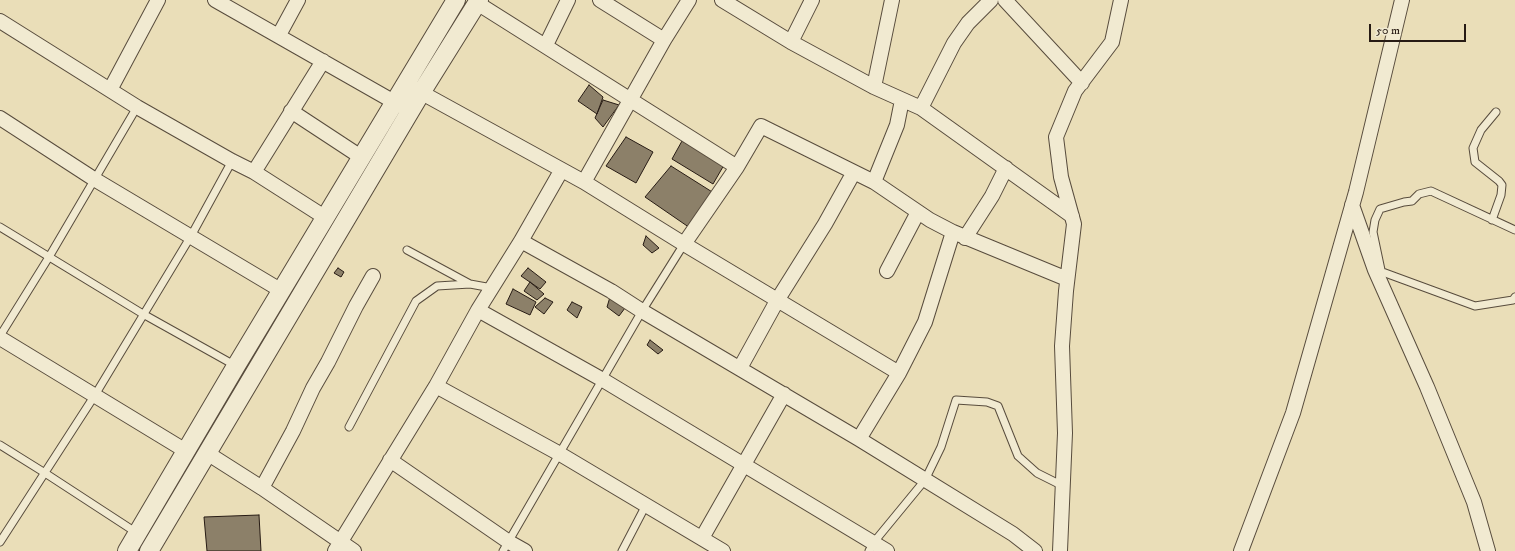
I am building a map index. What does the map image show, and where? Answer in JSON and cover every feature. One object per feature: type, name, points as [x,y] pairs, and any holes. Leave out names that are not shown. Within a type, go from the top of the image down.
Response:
[{"type":"street","points":[[110,90],[158,0]]},
{"type":"street","points":[[278,35],[298,0]]},
{"type":"street","points":[[127,551],[236,366],[456,0]]},
{"type":"street","points":[[546,46],[568,0]]},
{"type":"street","points":[[600,0],[664,40]]},
{"type":"street","points":[[584,182],[664,40],[689,0]]},
{"type":"street","points":[[722,0],[791,42],[874,87],[921,108],[1072,216]]},
{"type":"street","points":[[791,42],[812,0]]},
{"type":"street","points":[[874,87],[892,0]]},
{"type":"street","points":[[921,108],[954,43],[968,23],[991,0]]},
{"type":"street","points":[[1005,0],[1082,83]]},
{"type":"street","points":[[1060,551],[1065,433],[1062,346],[1067,279],[1074,224],[1062,177],[1056,137],[1075,91],[1112,42],[1121,0]]},
{"type":"street","points":[[1241,551],[1293,413],[1352,204],[1402,0]]},
{"type":"street","points":[[225,2],[278,35],[410,111]]},
{"type":"street","points":[[149,551],[410,111],[478,2],[736,167]]},
{"type":"street","points":[[0,21],[137,107],[254,172],[326,218]]},
{"type":"street","points":[[254,172],[323,61]]},
{"type":"street","points":[[405,84],[584,182],[899,373]]},
{"type":"street","points":[[874,182],[897,125],[902,100]]},
{"type":"street","points":[[291,111],[362,157]]},
{"type":"street","points":[[1,122],[282,291]]},
{"type":"street","points":[[684,244],[736,167],[761,126],[874,182],[918,212],[959,235],[1067,279]]},
{"type":"street","points":[[859,439],[899,373],[925,322],[959,235],[992,196],[1006,168]]},
{"type":"street","points":[[338,547],[436,386],[478,310],[521,241],[561,170]]},
{"type":"street","points":[[740,368],[778,299],[825,224],[854,172]]},
{"type":"street","points":[[1352,204],[1474,502],[1488,551]]},
{"type":"street","points":[[887,271],[918,212]]},
{"type":"street","points":[[521,241],[611,291],[642,311],[859,439],[1013,534],[1035,551]]},
{"type":"street","points":[[262,488],[293,431],[313,388],[373,276]]},
{"type":"street","points":[[478,310],[603,380],[744,465],[871,547],[887,551]]},
{"type":"street","points":[[0,337],[186,451]]},
{"type":"street","points":[[436,386],[560,454],[723,551]]},
{"type":"street","points":[[702,538],[784,394]]},
{"type":"street","points":[[207,453],[262,488],[338,547],[354,551]]},
{"type":"street","points":[[390,460],[506,546],[525,551]]},
{"type":"lane","points":[[0,337],[137,107]]},
{"type":"lane","points":[[1492,220],[1501,195],[1502,185],[1475,162],[1473,148],[1481,130],[1496,112]]},
{"type":"lane","points":[[0,542],[95,395],[143,314],[192,236],[232,161]]},
{"type":"lane","points":[[1514,299],[1475,306],[1379,271],[1373,232],[1375,220],[1380,209],[1412,201],[1419,194],[1431,190],[1515,230]]},
{"type":"lane","points":[[0,227],[143,314],[236,366]]},
{"type":"lane","points":[[506,546],[642,311],[684,244]]},
{"type":"lane","points":[[407,250],[470,284]]},
{"type":"lane","points":[[349,427],[416,301],[437,286],[470,284],[492,288]]},
{"type":"lane","points":[[871,547],[925,480],[941,447],[956,400],[987,402],[998,406],[1018,456],[1037,473],[1063,486]]},
{"type":"lane","points":[[0,445],[46,473],[137,533]]},
{"type":"lane","points":[[622,551],[646,506]]},
{"type":"building","points":[[589,85],[603,97],[597,114],[578,101]]},
{"type":"building","points":[[603,100],[619,105],[603,127],[595,118]]},
{"type":"building","points":[[626,137],[653,152],[636,183],[606,166]]},
{"type":"building","points":[[682,141],[724,165],[713,184],[672,159]]},
{"type":"building","points":[[671,166],[717,195],[693,230],[645,197]]},
{"type":"building","points":[[646,236],[659,248],[652,253],[643,245]]},
{"type":"building","points":[[338,268],[344,272],[341,277],[334,273]]},
{"type":"building","points":[[528,268],[546,282],[540,289],[521,276]]},
{"type":"building","points":[[530,282],[544,294],[537,300],[524,291]]},
{"type":"building","points":[[513,289],[536,302],[530,315],[506,304]]},
{"type":"building","points":[[610,297],[625,308],[619,316],[607,307]]},
{"type":"building","points":[[545,298],[553,302],[544,314],[535,307]]},
{"type":"building","points":[[572,302],[582,307],[577,318],[567,310]]},
{"type":"building","points":[[650,340],[663,350],[658,354],[647,345]]},
{"type":"building","points":[[259,515],[261,551],[207,551],[204,517]]}]
